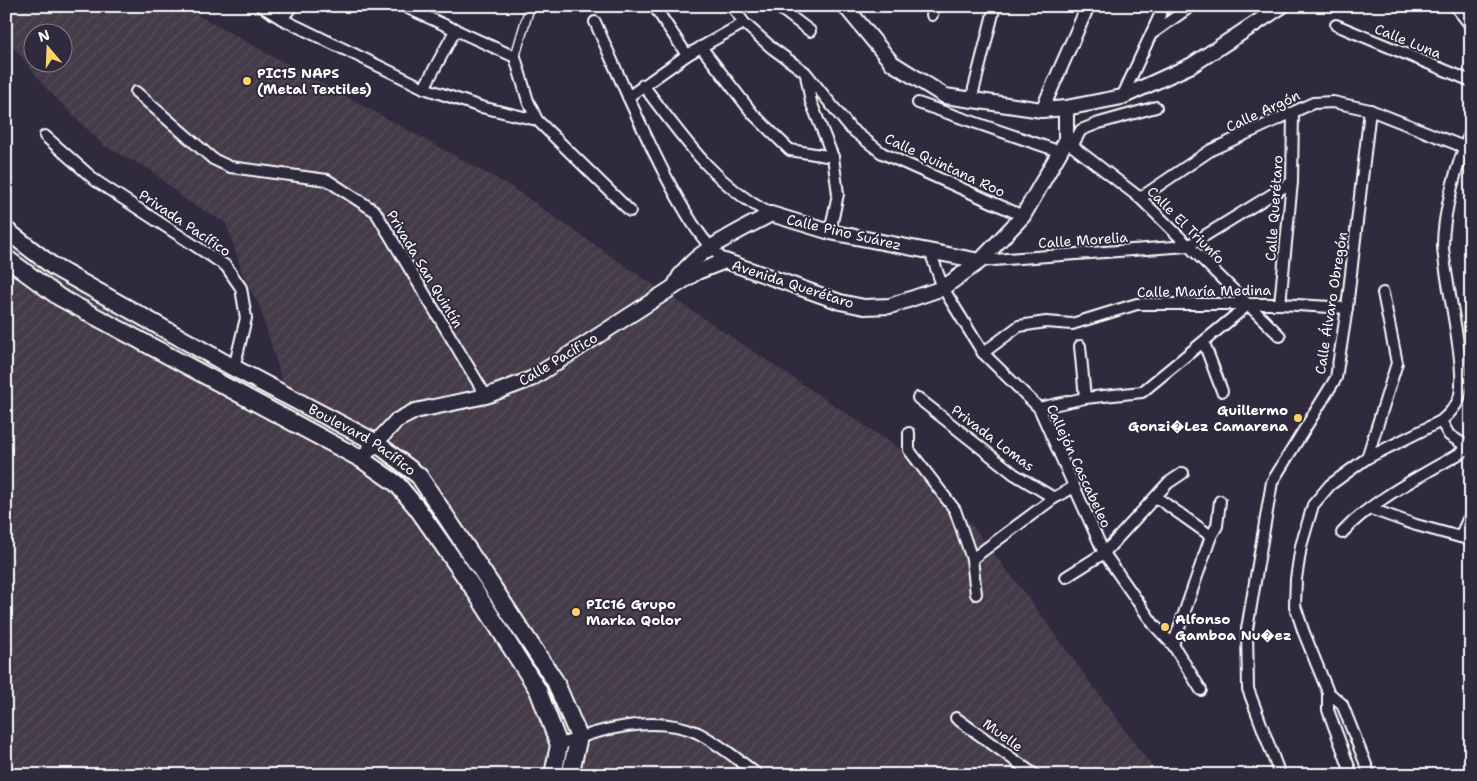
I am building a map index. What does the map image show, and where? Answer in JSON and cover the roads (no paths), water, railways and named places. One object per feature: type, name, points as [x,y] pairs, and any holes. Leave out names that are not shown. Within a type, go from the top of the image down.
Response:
[{"type":"main road","points":[[845,6],[892,63],[945,96],[1042,110],[1066,108],[1122,97],[1192,65],[1282,6]]},
{"type":"main road","points":[[1066,108],[1066,146]]},
{"type":"main road","name":"Avenida Querétaro","points":[[725,261],[840,302],[864,307],[890,306],[943,288],[980,261],[1023,216],[1066,146]]},
{"type":"main road","name":"Calle Pino Suárez","points":[[770,214],[830,232],[980,261]]},
{"type":"main road","name":"Calle Pacífico","points":[[674,286],[680,274],[711,249],[770,214]]},
{"type":"main road","name":"Boulevard Pacífico","points":[[6,230],[54,267],[234,368],[375,442],[419,476],[555,680],[579,737]]},
{"type":"main road","name":"Boulevard Pacífico","points":[[6,258],[60,297],[361,459],[397,484],[417,508],[473,588],[538,690],[559,745]]},
{"type":"main road","name":"Calle Pacífico","points":[[361,459],[396,421],[415,411],[486,396],[531,379],[697,272],[725,261]]},
{"type":"main road","points":[[570,775],[579,737]]},
{"type":"main road","points":[[553,775],[559,745]]},
{"type":"street","points":[[261,6],[282,19],[424,88],[481,107],[538,120]]},
{"type":"street","points":[[282,19],[292,6]]},
{"type":"street","points":[[403,6],[515,58]]},
{"type":"street","points":[[530,6],[515,58],[528,101],[538,120],[630,211]]},
{"type":"street","points":[[654,6],[687,55]]},
{"type":"street","name":"Calle Quintana Roo","points":[[732,6],[744,23],[772,48],[805,72],[850,128],[882,153],[1023,216]]},
{"type":"street","points":[[777,6],[810,31]]},
{"type":"street","points":[[971,100],[995,6]]},
{"type":"street","points":[[1042,110],[1088,6]]},
{"type":"street","points":[[1122,97],[1164,6]]},
{"type":"street","points":[[1152,33],[1191,6]]},
{"type":"street","points":[[1455,6],[1471,25]]},
{"type":"street","points":[[596,22],[628,97],[687,55],[744,23]]},
{"type":"street","name":"Calle Luna","points":[[1336,26],[1471,81]]},
{"type":"street","points":[[424,88],[456,29]]},
{"type":"street","points":[[701,47],[753,114],[790,150],[833,157]]},
{"type":"street","points":[[805,72],[811,102],[833,157],[838,194],[830,232]]},
{"type":"street","name":"Calle Pino Suárez","points":[[643,85],[704,165],[748,202],[770,214]]},
{"type":"street","name":"Privada San Quintín","points":[[136,92],[213,160],[230,167],[326,180],[374,211],[486,396]]},
{"type":"street","name":"Avenida Querétaro","points":[[628,97],[658,162],[692,224],[711,249],[725,261]]},
{"type":"street","name":"Calle Argón","points":[[1140,198],[1211,150],[1313,103],[1333,102],[1370,110],[1464,147]]},
{"type":"street","name":"Calle El Triunfo","points":[[918,103],[1066,146],[1140,198],[1280,336]]},
{"type":"street","points":[[1066,146],[1081,130],[1156,107]]},
{"type":"street","name":"Calle Álvaro Obregón","points":[[1280,775],[1248,689],[1246,629],[1272,482],[1336,378],[1347,308],[1370,110]]},
{"type":"street","name":"Calle Querétaro","points":[[1280,304],[1292,182],[1293,113]]},
{"type":"street","points":[[1352,775],[1328,710],[1328,692],[1295,606],[1296,579],[1302,546],[1313,506],[1330,485],[1367,458],[1441,420],[1450,413],[1459,399],[1458,350],[1443,246],[1447,214],[1464,147],[1471,131]]},
{"type":"street","name":"Privada Pacífico","points":[[45,136],[96,181],[226,266],[241,288],[246,318],[234,368]]},
{"type":"street","points":[[1188,246],[1292,182]]},
{"type":"street","name":"Calle Morelia","points":[[980,261],[1188,246]]},
{"type":"street","name":"Callejón Cascabeleo","points":[[930,251],[943,288],[983,353],[1039,408],[1104,553],[1154,625],[1173,645],[1201,690]]},
{"type":"street","points":[[1367,458],[1397,363],[1383,293]]},
{"type":"street","name":"Calle María Medina","points":[[983,353],[1019,326],[1046,322],[1072,324],[1137,304],[1280,304],[1347,308]]},
{"type":"street","points":[[1039,408],[1085,398],[1142,392],[1248,305]]},
{"type":"street","points":[[1204,343],[1222,391]]},
{"type":"street","points":[[1080,346],[1085,398]]},
{"type":"street","name":"Privada Lomas","points":[[918,398],[1014,474],[1054,498]]},
{"type":"street","points":[[1342,533],[1354,519],[1386,497],[1470,448],[1450,435],[1441,420]]},
{"type":"street","points":[[909,433],[909,450],[955,510],[972,559],[976,594]]},
{"type":"street","points":[[1066,577],[1104,553],[1168,483],[1183,473]]},
{"type":"street","points":[[972,559],[1054,498],[1074,487]]},
{"type":"street","points":[[1156,497],[1211,536]]},
{"type":"street","points":[[1173,645],[1216,526],[1220,501]]},
{"type":"street","points":[[1371,509],[1416,525],[1466,538],[1471,513]]},
{"type":"street","points":[[1328,692],[1342,704],[1370,775]]},
{"type":"street","name":"Muelle","points":[[956,718],[1035,775]]},
{"type":"street","points":[[559,745],[579,737],[630,726],[660,725],[681,728],[706,738],[758,775]]},
{"type":"place","name":"PIC15 NAPS (Metal Textiles)","points":[[247,81]]},
{"type":"place","name":"Guillermo Gonzi�Lez Camarena","points":[[1298,418]]},
{"type":"place","name":"PIC16 Grupo Marka Qolor","points":[[576,612]]},
{"type":"place","name":"Alfonso Gamboa Nu�ez","points":[[1165,627]]}]
